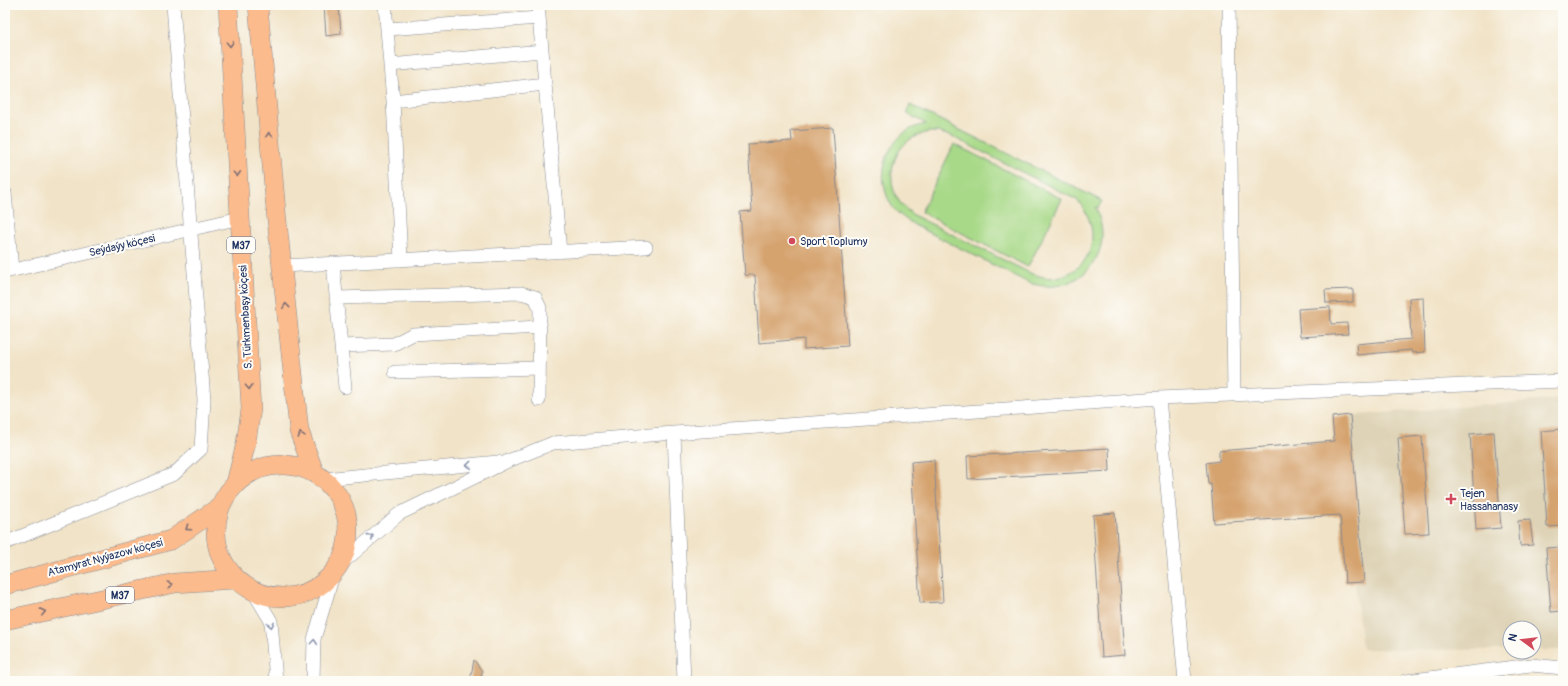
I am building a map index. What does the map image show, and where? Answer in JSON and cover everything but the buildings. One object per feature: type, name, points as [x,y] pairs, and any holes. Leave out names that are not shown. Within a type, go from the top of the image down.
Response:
[{"type":"highway","name":"S. Türkmenbaşy köçesi","points":[[228,5],[251,409],[246,443],[236,483]]},
{"type":"highway","points":[[258,5],[299,431],[319,475],[343,503],[349,533],[338,567],[329,579],[312,591],[293,597],[272,598],[253,591],[236,580],[224,564],[217,546],[216,526],[220,507],[227,494],[236,483],[253,471],[274,464],[294,465],[319,475]]},
{"type":"highway","name":"Atamyrat Nyýazow köçesi","points":[[5,585],[171,540],[220,507]]},
{"type":"highway","name":"M37","points":[[5,620],[175,583],[236,580]]},
{"type":"street","points":[[5,543],[174,474],[201,449],[204,400],[173,5]]},
{"type":"street","points":[[385,5],[393,101],[401,260]]},
{"type":"street","points":[[1229,5],[1234,394]]},
{"type":"street","points":[[388,29],[539,11],[560,252]]},
{"type":"street","points":[[390,65],[542,51]]},
{"type":"street","points":[[393,101],[545,84]]},
{"type":"street","points":[[5,193],[9,271]]},
{"type":"street","name":"Seýdaýy köçesi","points":[[9,271],[240,218]]},
{"type":"street","points":[[282,266],[646,247]]},
{"type":"street","points":[[333,264],[345,387]]},
{"type":"street","points":[[337,298],[521,293],[535,297],[540,308],[540,400]]},
{"type":"street","points":[[341,346],[394,344],[412,334],[539,327]]},
{"type":"street","points":[[395,372],[540,368]]},
{"type":"street","points":[[314,681],[314,639],[338,567],[399,514],[508,461],[553,443],[1159,398],[1563,381]]},
{"type":"street","points":[[1159,398],[1186,681]]},
{"type":"street","points":[[674,433],[684,681]]},
{"type":"street","points":[[319,475],[508,461]]},
{"type":"street","points":[[253,591],[271,621],[276,681]]},
{"type":"street","points":[[1406,681],[1531,665],[1563,668]]},
{"type":"shaded area","name":"Tejen Hassahanasy","points":[[1563,399],[1563,650],[1542,650],[1542,620],[1502,620],[1502,650],[1362,649],[1355,582],[1345,583],[1332,417]]},
{"type":"green space","points":[[910,105],[1102,201],[1098,208],[1095,207],[1099,217],[1102,234],[1099,253],[1094,262],[1081,276],[1064,284],[1047,286],[1029,283],[916,226],[900,215],[894,209],[887,197],[883,177],[884,167],[891,149],[897,140],[911,128],[926,124],[906,113]],"holes":[[[928,132],[938,132],[953,137],[1077,200],[1085,211],[1090,222],[1092,234],[1091,246],[1087,256],[1080,265],[1070,273],[1054,278],[1032,274],[915,216],[906,209],[899,201],[893,185],[892,176],[895,159],[904,145],[911,139]]]},
{"type":"green space","points":[[954,144],[1062,199],[1028,267],[921,212]]},
{"type":"place","name":"Sport Toplumy","points":[[792,241]]},
{"type":"place","name":"Tejen Hassahanasy","points":[[1451,499]]}]
